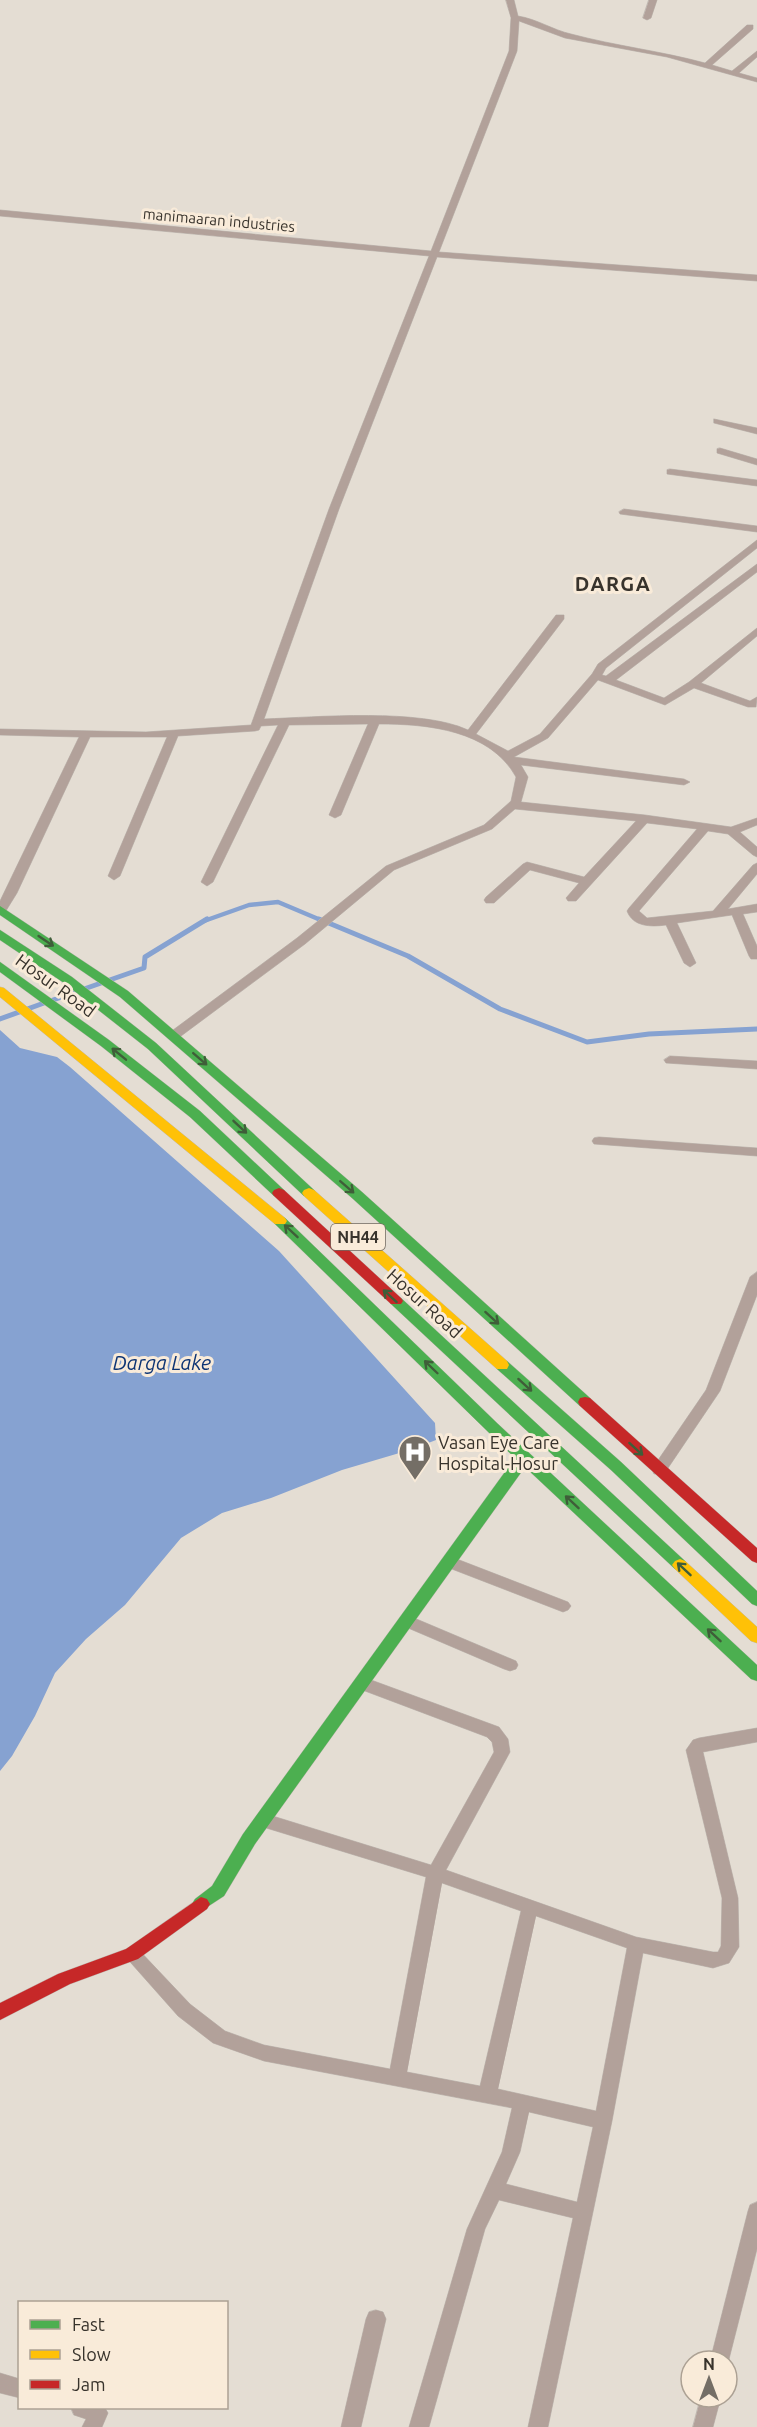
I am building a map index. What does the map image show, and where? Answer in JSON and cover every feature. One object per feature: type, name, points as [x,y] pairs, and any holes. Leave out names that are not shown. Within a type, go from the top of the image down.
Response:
[{"type":"main road","points":[[0,910],[124,994],[357,1195],[757,1557]]},
{"type":"main road","name":"Hosur Road","points":[[0,934],[68,980],[152,1046],[321,1204],[616,1466],[757,1600]]},
{"type":"main road","name":"Hosur Road","points":[[0,966],[73,1019],[195,1114],[757,1637]]},
{"type":"main road","points":[[0,991],[286,1226],[524,1457],[757,1675]]},
{"type":"main road","points":[[0,2012],[64,1979],[132,1954],[218,1891],[263,1820],[524,1457]]},
{"type":"street","points":[[0,732],[174,733],[255,728],[334,509],[513,51],[515,18],[510,0]]},
{"type":"street","points":[[647,18],[653,0]]},
{"type":"street","points":[[515,18],[528,20],[567,36],[668,55],[757,80]]},
{"type":"street","points":[[706,66],[750,27]]},
{"type":"street","points":[[734,73],[757,53]]},
{"type":"street","name":"manimaaran industries","points":[[0,213],[435,254],[757,278]]},
{"type":"street","points":[[717,421],[757,431]]},
{"type":"street","points":[[720,451],[757,462]]},
{"type":"street","points":[[670,472],[757,483]]},
{"type":"street","points":[[624,512],[757,529]]},
{"type":"street","points":[[602,678],[602,666],[757,543]]},
{"type":"street","points":[[510,759],[544,736],[602,678],[757,567]]},
{"type":"street","points":[[746,574],[757,579]]},
{"type":"street","points":[[470,735],[560,616]]},
{"type":"street","points":[[602,678],[665,702],[693,684],[757,631]]},
{"type":"street","points":[[693,684],[752,705],[757,700]]},
{"type":"street","points":[[173,1036],[301,941],[390,868],[488,827],[516,802],[522,777],[510,759],[497,748],[453,727],[417,721],[375,720],[257,723]]},
{"type":"street","points":[[335,815],[375,720]]},
{"type":"street","points":[[207,882],[285,722]]},
{"type":"street","points":[[114,876],[174,733]]},
{"type":"street","points":[[0,910],[11,893],[86,734]]},
{"type":"street","points":[[510,759],[684,782]]},
{"type":"street","points":[[513,805],[645,818],[732,831],[757,853]]},
{"type":"street","points":[[572,898],[645,818]]},
{"type":"street","points":[[732,831],[757,820]]},
{"type":"street","points":[[706,826],[633,911],[635,916],[645,922],[670,921],[757,908]]},
{"type":"street","points":[[490,900],[527,866],[586,882]]},
{"type":"street","points":[[717,914],[757,867]]},
{"type":"street","points":[[736,911],[755,956]]},
{"type":"street","points":[[670,921],[690,963]]},
{"type":"street","points":[[670,1060],[757,1065]]},
{"type":"street","points":[[599,1141],[757,1152]]},
{"type":"street","points":[[659,1470],[713,1391],[757,1277]]},
{"type":"street","points":[[449,1562],[563,1606]]},
{"type":"street","points":[[407,1622],[510,1665]]},
{"type":"street","points":[[363,1683],[493,1732],[500,1739],[502,1752],[435,1873],[397,2079]]},
{"type":"street","points":[[263,1820],[435,1873],[636,1944],[713,1960],[723,1958],[730,1947],[730,1898],[694,1750],[699,1745],[757,1735]]},
{"type":"street","points":[[487,2096],[530,1907]]},
{"type":"street","points":[[538,2427],[603,2121],[636,1944]]},
{"type":"street","points":[[132,1954],[184,2010],[219,2037],[264,2053],[522,2102],[603,2121]]},
{"type":"street","points":[[419,2427],[476,2229],[511,2152],[522,2102]]},
{"type":"street","points":[[494,2190],[583,2212]]},
{"type":"street","points":[[723,2349],[757,2211]]},
{"type":"street","points":[[351,2427],[376,2319]]},
{"type":"street","points":[[0,2383],[18,2388]]},
{"type":"street","points":[[84,2409],[98,2413],[92,2427]]},
{"type":"street","points":[[703,2427],[708,2409]]},
{"type":"water","name":"Darga Lake","points":[[0,1030],[20,1048],[57,1057],[70,1067],[279,1251],[435,1423],[436,1440],[342,1470],[271,1498],[222,1513],[181,1538],[125,1605],[86,1639],[55,1673],[35,1716],[12,1756],[0,1771]]},
{"type":"waterway","points":[[204,921],[249,905],[278,902],[323,921]]},
{"type":"waterway","points":[[84,989],[144,968],[145,957],[207,919]]},
{"type":"waterway","points":[[319,919],[408,956],[500,1009],[587,1042],[649,1034],[757,1029]]},
{"type":"waterway","points":[[53,1000],[76,992]]},
{"type":"waterway","points":[[0,1019],[44,1003]]},
{"type":"traffic: fast","points":[[0,910],[124,994],[357,1195],[585,1402]]},
{"type":"traffic: fast","points":[[0,934],[68,980],[152,1046],[309,1193]]},
{"type":"traffic: fast","points":[[0,966],[105,1043],[195,1114],[279,1193]]},
{"type":"traffic: fast","points":[[280,1221],[493,1428],[757,1675]]},
{"type":"traffic: fast","points":[[396,1301],[680,1565]]},
{"type":"traffic: fast","points":[[502,1365],[616,1466],[757,1600]]},
{"type":"traffic: fast","points":[[201,1904],[218,1891],[249,1839],[524,1457]]},
{"type":"traffic: slow","points":[[0,991],[280,1221]]},
{"type":"traffic: slow","points":[[309,1193],[502,1365]]},
{"type":"traffic: slow","points":[[680,1565],[757,1637]]},
{"type":"traffic: jam","points":[[279,1193],[396,1301]]},
{"type":"traffic: jam","points":[[585,1402],[757,1557]]},
{"type":"traffic: jam","points":[[0,2012],[64,1979],[132,1954],[201,1904]]},
{"type":"place","name":"Vasan Eye Care Hospital-Hosur","points":[[415,1481]]},
{"type":"district","name":"DARGA","points":[[613,583]]}]
